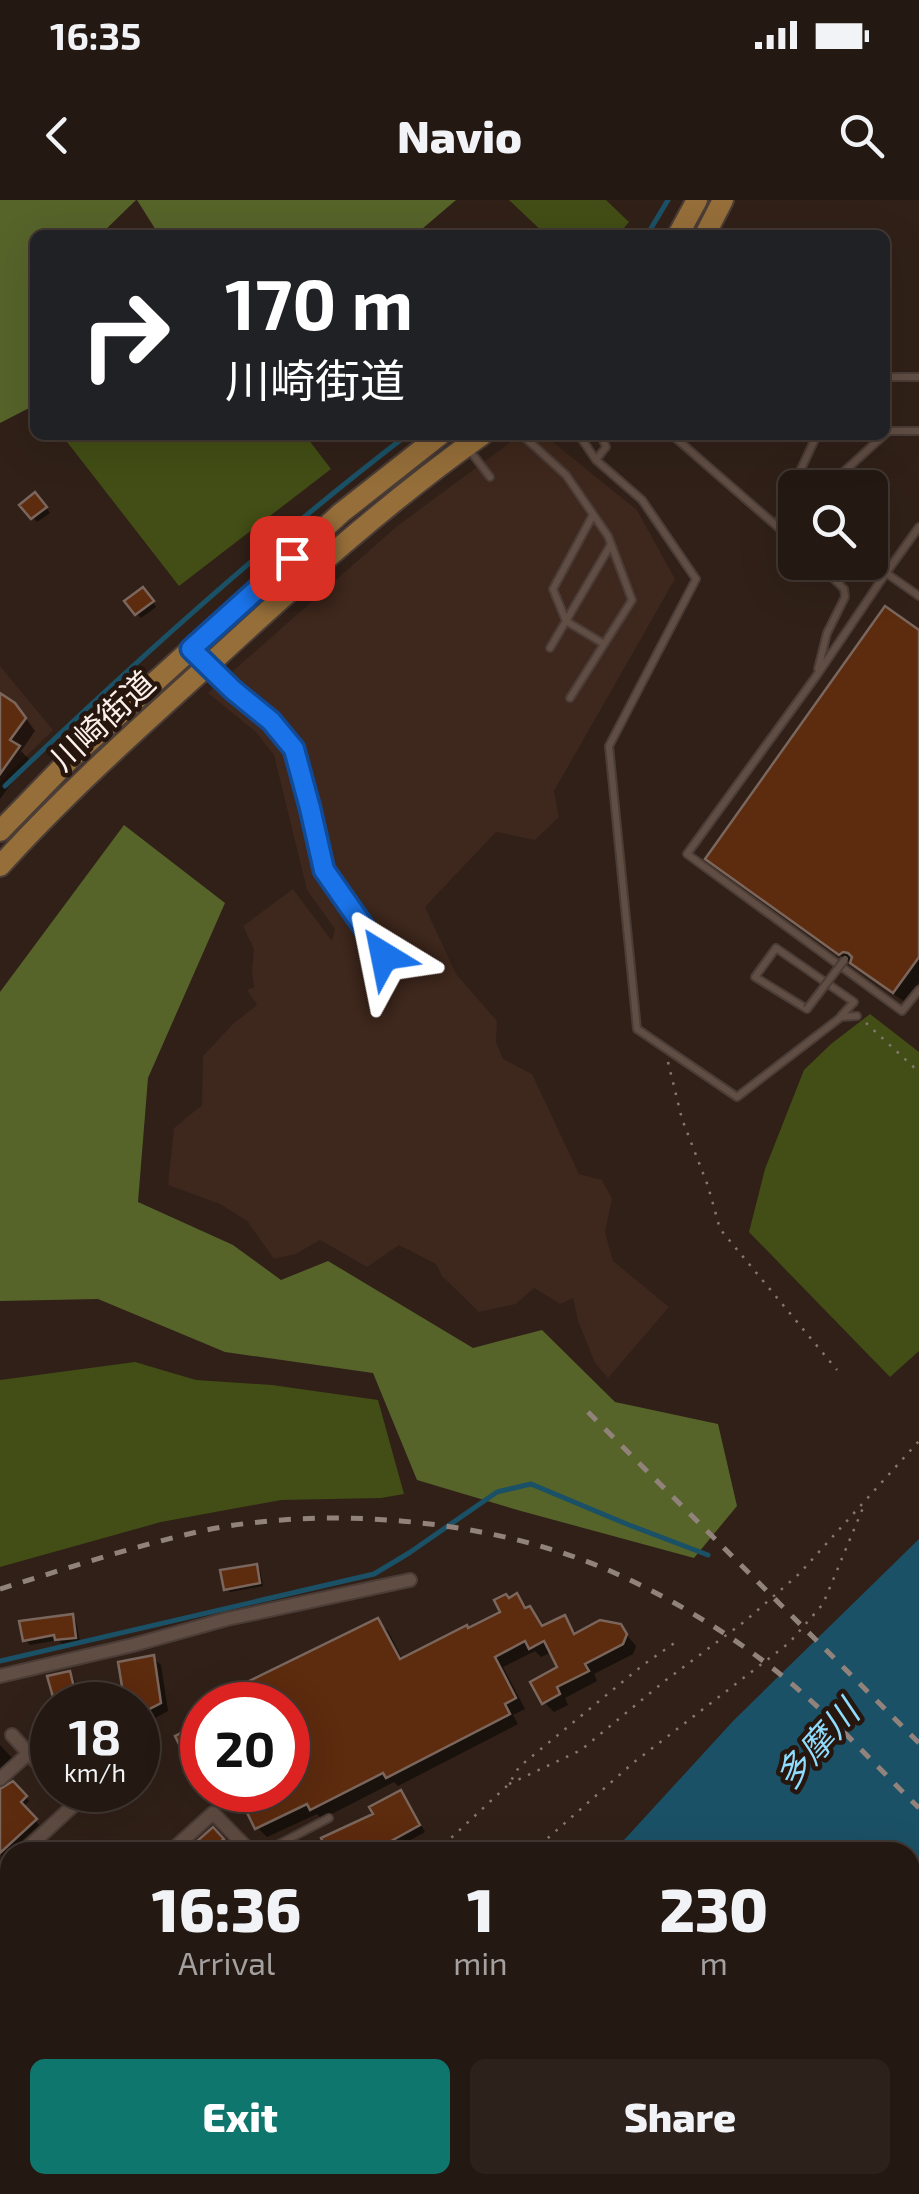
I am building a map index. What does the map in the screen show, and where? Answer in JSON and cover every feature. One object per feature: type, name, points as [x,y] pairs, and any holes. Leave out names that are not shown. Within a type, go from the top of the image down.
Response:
[{"type":"main road","points":[[681,230],[698,200]]},
{"type":"main road","points":[[708,230],[723,200]]},
{"type":"main road","name":"川崎街道","points":[[0,831],[69,760],[341,513],[434,440]]},
{"type":"main road","name":"川崎街道","points":[[0,866],[91,771],[381,511],[468,440]]},
{"type":"street","points":[[0,1676],[227,1619],[410,1580]]},
{"type":"street","points":[[0,1779],[29,1753],[12,1736]]},
{"type":"street","points":[[34,1842],[67,1812]]},
{"type":"street","points":[[181,1842],[213,1813],[241,1842]]},
{"type":"lane","points":[[890,377],[919,377]]},
{"type":"lane","points":[[890,431],[919,431]]},
{"type":"lane","points":[[470,440],[490,477]]},
{"type":"lane","points":[[528,440],[566,475],[608,536],[632,600],[570,698]]},
{"type":"lane","points":[[583,440],[596,460],[642,500],[696,579],[609,746],[636,1029],[738,1097],[841,1018],[854,1002],[776,948],[755,977],[807,1009],[845,959]]},
{"type":"lane","points":[[596,460],[606,447],[604,440]]},
{"type":"lane","points":[[678,440],[778,526]]},
{"type":"lane","points":[[801,470],[816,440]]},
{"type":"lane","points":[[845,470],[878,440]]},
{"type":"lane","points":[[594,515],[552,589],[566,621],[604,644]]},
{"type":"lane","points":[[888,570],[919,527]]},
{"type":"lane","points":[[550,648],[611,544]]},
{"type":"lane","points":[[888,574],[919,596]]},
{"type":"lane","points":[[817,675],[827,633],[845,596],[835,580]]},
{"type":"lane","points":[[881,580],[686,854],[902,1012],[919,990]]},
{"type":"lane","points":[[191,649],[271,721],[294,749],[324,870],[384,956]]},
{"type":"lane","points":[[841,1018],[857,1016]]},
{"type":"lane","points":[[283,1842],[330,1818]]},
{"type":"path","points":[[857,1016],[919,1072]]},
{"type":"path","points":[[664,1048],[682,1119],[720,1229],[837,1370]]},
{"type":"path","points":[[508,1784],[581,1750],[744,1622],[799,1574],[919,1441]]},
{"type":"path","points":[[543,1842],[632,1763],[789,1643],[823,1604],[868,1496]]},
{"type":"path","points":[[447,1842],[508,1784],[519,1767],[680,1639]]},
{"type":"shaded area","points":[[513,440],[550,440],[637,510],[675,579],[554,791],[559,817],[535,840],[496,832],[425,907],[456,974],[497,1021],[496,1042],[503,1059],[532,1074],[579,1174],[602,1180],[612,1199],[605,1232],[613,1261],[669,1307],[608,1378],[595,1363],[573,1298],[560,1304],[534,1288],[516,1304],[479,1312],[442,1276],[436,1264],[399,1245],[367,1267],[320,1240],[296,1254],[274,1259],[247,1221],[220,1204],[168,1185],[174,1128],[202,1105],[203,1056],[257,1005],[247,990],[254,987],[254,949],[243,926],[293,889],[332,941],[335,929],[307,890],[274,755],[256,732],[208,693],[396,527]]},
{"type":"shaded area","points":[[0,666],[53,730],[0,782]]},
{"type":"green space","points":[[0,200],[136,200],[105,230],[30,230],[30,408],[0,423]]},
{"type":"green space","points":[[137,200],[456,200],[421,230],[156,230]]},
{"type":"green space","points":[[509,200],[606,200],[629,222],[622,230],[541,230]]},
{"type":"green space","points":[[66,440],[309,440],[331,469],[179,586]]},
{"type":"green space","points":[[124,825],[225,903],[148,1078],[138,1202],[233,1245],[281,1280],[328,1261],[473,1348],[542,1330],[615,1402],[718,1424],[737,1506],[694,1558],[417,1480],[373,1373],[225,1352],[98,1299],[0,1301],[0,992]]},
{"type":"green space","points":[[870,1014],[919,1052],[919,1351],[890,1377],[749,1232],[765,1169],[804,1070]]},
{"type":"green space","points":[[135,1362],[196,1380],[272,1385],[378,1400],[404,1494],[281,1500],[161,1522],[0,1567],[0,1380]]},
{"type":"water","name":"多摩川","points":[[919,1539],[919,1842],[622,1842],[734,1720]]},
{"type":"building","points":[[35,492],[47,507],[31,519],[19,505]]},
{"type":"building","points":[[143,587],[154,601],[135,615],[124,601]]},
{"type":"building","points":[[885,606],[919,630],[919,957],[893,993],[850,963],[852,957],[848,953],[839,955],[705,859]]},
{"type":"building","points":[[0,693],[15,703],[26,718],[10,740],[20,746],[0,774]]},
{"type":"building","points":[[257,1564],[260,1583],[224,1590],[220,1570]]},
{"type":"building","points":[[517,1593],[542,1626],[565,1615],[574,1634],[600,1620],[621,1624],[627,1634],[623,1644],[585,1664],[589,1671],[557,1687],[560,1694],[542,1704],[530,1682],[557,1667],[544,1641],[529,1649],[525,1641],[495,1657],[516,1698],[505,1704],[510,1714],[386,1778],[383,1773],[310,1810],[310,1682],[247,1682],[378,1618],[400,1659],[500,1612],[494,1600],[506,1594],[509,1598]]},
{"type":"building","points":[[73,1614],[76,1638],[55,1640],[54,1635],[23,1641],[19,1621]]},
{"type":"building","points":[[154,1655],[158,1682],[121,1682],[118,1662]]},
{"type":"building","points":[[70,1671],[73,1682],[49,1682],[47,1676]]},
{"type":"building","points":[[13,1781],[27,1796],[21,1802],[37,1819],[12,1842],[0,1842],[0,1789]]},
{"type":"building","points":[[401,1790],[420,1825],[389,1842],[323,1842],[321,1838],[373,1814],[369,1807]]},
{"type":"building","points":[[247,1812],[290,1812],[255,1829]]},
{"type":"building","points":[[213,1827],[224,1839],[220,1842],[196,1842]]},
{"type":"waterway","points":[[650,230],[668,200]]},
{"type":"waterway","points":[[5,786],[201,605],[401,440]]},
{"type":"waterway","points":[[0,1661],[374,1574],[497,1492],[531,1484],[708,1555]]},
{"type":"railway","points":[[588,1412],[919,1743]]},
{"type":"railway","points":[[0,1589],[148,1544],[246,1524],[351,1518],[406,1521],[512,1539],[608,1570],[723,1632],[801,1692],[919,1808]]},
{"type":"route","points":[[292,558],[191,649],[271,721],[294,749],[324,870],[384,956]]}]
